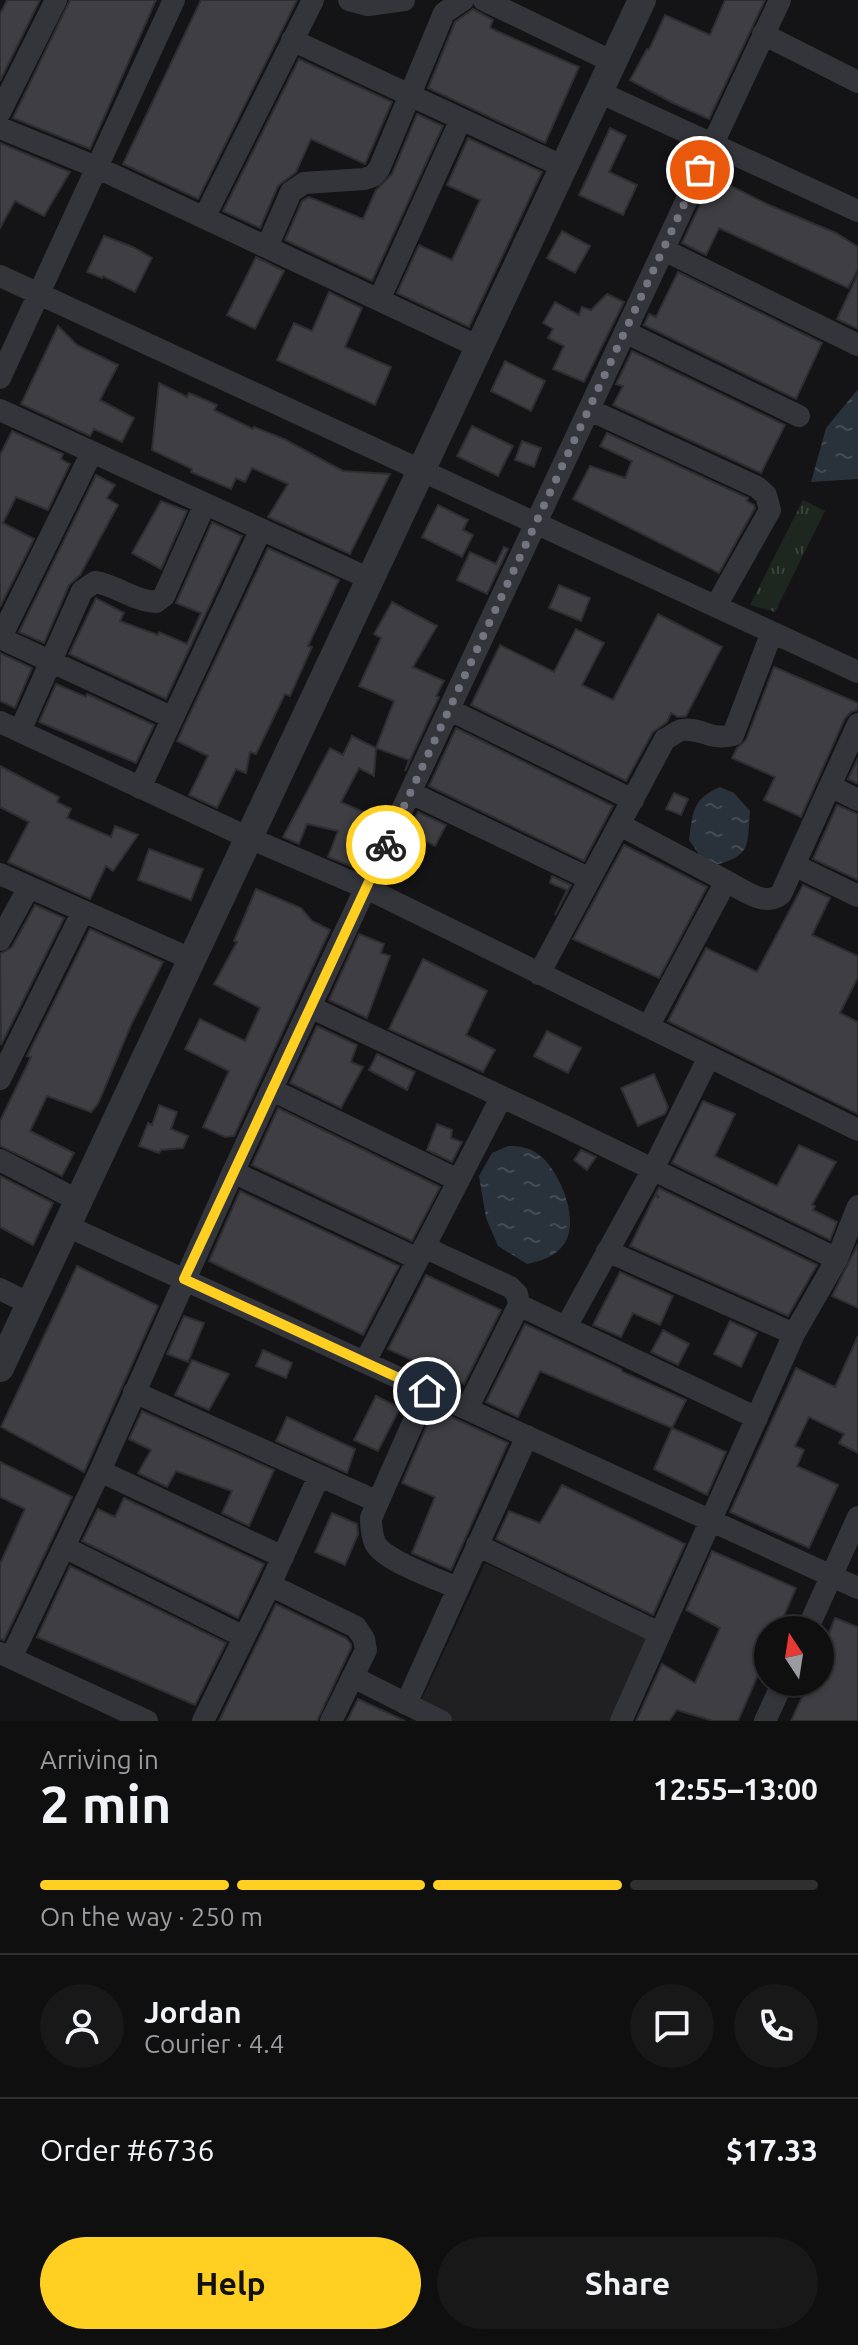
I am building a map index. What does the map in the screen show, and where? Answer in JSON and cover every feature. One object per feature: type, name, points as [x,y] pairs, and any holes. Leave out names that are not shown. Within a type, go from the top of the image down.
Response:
[{"type":"street","points":[[0,112],[56,0]]},
{"type":"street","points":[[0,378],[174,0]]},
{"type":"street","points":[[204,218],[313,0]]},
{"type":"street","points":[[349,0],[368,5],[404,0]]},
{"type":"street","points":[[267,247],[296,186],[364,179],[373,176],[379,169],[444,13],[463,0]]},
{"type":"street","points":[[0,1368],[642,0]]},
{"type":"street","points":[[147,1721],[5,1655],[64,1547],[100,1471],[233,1172],[780,0]]},
{"type":"street","points":[[499,3],[613,62]]},
{"type":"street","points":[[763,34],[858,82]]},
{"type":"street","points":[[292,40],[564,167]]},
{"type":"street","points":[[599,92],[858,211]]},
{"type":"street","points":[[379,300],[461,119]]},
{"type":"street","points":[[0,128],[96,167],[479,347]]},
{"type":"street","points":[[664,250],[858,345]]},
{"type":"street","points":[[0,276],[858,672]]},
{"type":"street","points":[[625,332],[799,416]]},
{"type":"street","points":[[0,410],[370,579]]},
{"type":"street","points":[[590,410],[757,487],[766,495],[770,510],[716,606]]},
{"type":"street","points":[[92,452],[0,638],[173,718]]},
{"type":"street","points":[[205,504],[164,596],[156,602],[95,582],[82,591],[51,661],[10,727],[249,838],[366,888],[858,1130]]},
{"type":"street","points":[[140,788],[261,529]]},
{"type":"street","points":[[539,974],[665,739],[681,730],[718,739],[733,735],[772,632]]},
{"type":"street","points":[[450,710],[633,800]]},
{"type":"street","points":[[620,825],[765,900],[774,900],[781,894],[858,724]]},
{"type":"street","points":[[830,786],[858,800]]},
{"type":"street","points":[[411,793],[590,879]]},
{"type":"street","points":[[794,865],[858,896]]},
{"type":"street","points":[[0,874],[191,959]]},
{"type":"street","points":[[648,1027],[726,881]]},
{"type":"street","points":[[0,940],[29,887]]},
{"type":"street","points":[[0,1079],[83,911]]},
{"type":"street","points":[[310,1007],[837,1259]]},
{"type":"street","points":[[566,1327],[652,1171],[709,1057]]},
{"type":"street","points":[[272,1090],[458,1180]]},
{"type":"street","points":[[365,1362],[501,1098]]},
{"type":"street","points":[[0,1160],[73,1214],[184,1279],[858,1588]]},
{"type":"street","points":[[233,1172],[421,1253],[510,1287],[517,1294],[519,1305],[467,1409]]},
{"type":"street","points":[[621,1721],[794,1334],[837,1259],[858,1206]]},
{"type":"street","points":[[607,1251],[794,1334]]},
{"type":"street","points":[[0,1289],[30,1304]]},
{"type":"street","points":[[519,1305],[757,1418]]},
{"type":"street","points":[[427,1391],[371,1518],[376,1545],[386,1555],[457,1588]]},
{"type":"street","points":[[134,1392],[378,1502]]},
{"type":"street","points":[[406,1704],[527,1436]]},
{"type":"street","points":[[100,1471],[283,1557]]},
{"type":"street","points":[[203,1721],[319,1476]]},
{"type":"street","points":[[813,1616],[858,1517]]},
{"type":"street","points":[[477,1545],[659,1633]]},
{"type":"street","points":[[64,1547],[244,1637]]},
{"type":"street","points":[[270,1585],[361,1632],[366,1650],[331,1721]]},
{"type":"street","points":[[353,1677],[441,1721]]},
{"type":"street","points":[[765,1721],[777,1696]]},
{"type":"shaded area","points":[[485,1563],[654,1640],[617,1721],[453,1721],[419,1705]]},
{"type":"green space","points":[[803,500],[825,511],[775,612],[750,605]]},
{"type":"water","points":[[858,389],[858,479],[811,482],[826,428]]},
{"type":"water","points":[[720,787],[734,793],[750,811],[747,841],[742,853],[715,865],[700,856],[689,840],[699,802]]},
{"type":"water","points":[[508,1146],[531,1150],[546,1161],[560,1183],[569,1209],[569,1234],[564,1244],[552,1255],[527,1264],[498,1246],[486,1218],[479,1176],[492,1153]]},
{"type":"building","points":[[7,0],[40,0],[0,81],[0,14]]},
{"type":"building","points":[[70,0],[156,0],[90,149],[13,118]]},
{"type":"building","points":[[201,0],[297,0],[198,199],[123,164]]},
{"type":"building","points":[[725,0],[765,0],[709,119],[630,80],[649,50],[665,15],[710,35]]},
{"type":"building","points":[[473,9],[493,20],[492,29],[579,67],[545,143],[428,88],[455,22]]},
{"type":"building","points":[[299,59],[392,102],[365,164],[311,139],[296,172],[278,186],[260,228],[223,211]]},
{"type":"building","points":[[417,114],[443,126],[372,281],[285,240],[302,201],[309,197],[363,219],[376,190],[392,174]]},
{"type":"building","points":[[610,128],[626,136],[609,172],[637,185],[623,215],[579,195]]},
{"type":"building","points":[[468,138],[542,172],[469,327],[397,293],[419,245],[452,260],[480,200],[447,185]]},
{"type":"building","points":[[0,143],[70,172],[44,216],[15,201],[0,228]]},
{"type":"building","points":[[713,177],[836,233],[858,247],[858,269],[848,288],[719,228],[706,255],[682,243]]},
{"type":"building","points":[[562,231],[590,246],[575,273],[547,258]]},
{"type":"building","points":[[104,236],[152,258],[135,292],[103,276],[87,272]]},
{"type":"building","points":[[256,257],[284,271],[255,329],[227,315]]},
{"type":"building","points":[[678,272],[822,343],[796,399],[644,325],[649,314],[656,317]]},
{"type":"building","points":[[858,274],[858,329],[837,319]]},
{"type":"building","points":[[329,292],[362,308],[345,347],[391,367],[375,405],[277,360],[294,323],[312,331]]},
{"type":"building","points":[[607,294],[624,302],[584,382],[553,369],[564,346],[548,338],[553,329],[543,323],[555,302],[579,315],[582,307],[591,310]]},
{"type":"building","points":[[58,326],[77,345],[118,365],[100,400],[134,418],[122,442],[94,429],[90,436],[21,404]]},
{"type":"building","points":[[632,351],[785,425],[761,473],[613,405],[623,386],[616,384]]},
{"type":"building","points":[[505,361],[545,381],[531,411],[491,391]]},
{"type":"building","points":[[159,383],[187,397],[189,393],[217,405],[214,410],[253,429],[284,439],[343,471],[390,474],[350,554],[268,517],[288,484],[252,468],[245,482],[236,478],[231,489],[191,472],[192,469],[152,450]]},
{"type":"building","points":[[472,426],[513,446],[498,476],[457,456]]},
{"type":"building","points":[[12,431],[63,454],[61,459],[70,464],[48,510],[16,497],[3,523],[34,539],[0,607],[0,455]]},
{"type":"building","points":[[607,433],[748,498],[747,501],[754,505],[719,573],[573,499],[590,466],[625,478],[632,461],[600,446]]},
{"type":"building","points":[[522,441],[541,448],[534,467],[515,460]]},
{"type":"building","points":[[96,475],[115,485],[107,498],[118,505],[80,575],[69,585],[44,643],[19,632]]},
{"type":"building","points":[[161,501],[187,511],[161,569],[132,553]]},
{"type":"building","points":[[438,505],[468,520],[463,530],[473,535],[462,557],[422,537]]},
{"type":"building","points":[[212,522],[242,536],[166,699],[69,654],[96,598],[124,613],[120,621],[187,644],[201,613],[176,603]]},
{"type":"building","points":[[504,547],[508,549],[487,594],[457,580],[470,552],[496,564]]},
{"type":"building","points":[[268,548],[339,580],[308,646],[312,647],[290,696],[285,694],[256,754],[250,752],[246,773],[236,769],[217,808],[189,795],[208,756],[177,741]]},
{"type":"building","points":[[559,585],[590,598],[581,621],[549,608]]},
{"type":"building","points":[[392,602],[437,626],[413,667],[444,681],[405,771],[409,760],[376,748],[394,701],[359,686],[381,638],[374,634]]},
{"type":"building","points":[[658,614],[722,647],[686,716],[678,717],[671,713],[667,722],[653,732],[626,781],[471,705],[500,645],[554,672],[576,629],[604,643],[582,685],[613,700]]},
{"type":"building","points":[[0,653],[32,668],[15,708],[0,701]]},
{"type":"building","points":[[774,667],[858,703],[858,710],[845,718],[801,817],[764,800],[775,777],[732,758],[746,740]]},
{"type":"building","points":[[56,684],[86,697],[87,694],[154,725],[136,763],[39,722]]},
{"type":"building","points":[[456,728],[613,806],[584,861],[429,786]]},
{"type":"building","points":[[352,736],[376,748],[374,776],[359,768],[341,802],[370,815],[369,838],[366,836],[353,867],[328,857],[338,831],[307,824],[299,844],[283,837],[330,748],[343,755]]},
{"type":"building","points":[[858,758],[858,784],[848,779]]},
{"type":"building","points":[[0,766],[59,797],[57,802],[71,809],[67,818],[111,837],[115,826],[138,835],[113,871],[106,866],[90,899],[8,862],[29,822],[0,807]]},
{"type":"building","points":[[674,793],[688,799],[681,815],[666,809]]},
{"type":"building","points":[[837,805],[858,814],[858,880],[813,859]]},
{"type":"building","points":[[418,812],[446,825],[435,846],[407,832]]},
{"type":"building","points":[[624,845],[707,887],[659,978],[573,939]]},
{"type":"building","points":[[149,849],[203,869],[191,900],[138,880]]},
{"type":"building","points":[[552,876],[571,885],[555,915],[567,890],[550,883]]},
{"type":"building","points":[[803,885],[830,898],[812,935],[858,956],[858,977],[840,1013],[858,1022],[858,1114],[668,1021],[706,948],[757,972]]},
{"type":"building","points":[[256,889],[301,908],[312,921],[330,930],[234,1136],[225,1137],[203,1127],[229,1071],[185,1049],[200,1019],[245,1041],[260,1008],[214,984],[237,942],[234,941]]},
{"type":"building","points":[[35,905],[64,918],[1,1045],[0,954],[12,947]]},
{"type":"building","points":[[90,929],[163,962],[131,1025],[98,1104],[91,1112],[47,1096],[30,1131],[74,1153],[62,1176],[0,1146],[0,1121],[31,1057],[27,1056]]},
{"type":"building","points":[[359,934],[384,944],[381,953],[390,956],[367,1018],[329,1000]]},
{"type":"building","points":[[423,959],[487,991],[466,1035],[495,1050],[483,1072],[389,1029]]},
{"type":"building","points":[[317,1026],[357,1045],[351,1062],[363,1067],[341,1108],[290,1083]]},
{"type":"building","points":[[547,1031],[581,1048],[568,1073],[534,1056]]},
{"type":"building","points":[[377,1054],[415,1072],[407,1090],[369,1070]]},
{"type":"building","points":[[654,1074],[668,1107],[665,1114],[638,1126],[621,1088]]},
{"type":"building","points":[[703,1101],[735,1114],[715,1156],[777,1186],[799,1145],[836,1162],[812,1205],[815,1206],[813,1210],[837,1222],[830,1240],[672,1163]]},
{"type":"building","points":[[159,1105],[177,1112],[171,1129],[188,1136],[183,1148],[161,1150],[159,1153],[139,1146],[148,1123],[152,1125]]},
{"type":"building","points":[[278,1108],[440,1187],[412,1241],[252,1165]]},
{"type":"building","points":[[437,1124],[452,1130],[451,1138],[462,1142],[452,1162],[427,1150]]},
{"type":"building","points":[[581,1150],[596,1157],[587,1170],[574,1160]]},
{"type":"building","points":[[0,1176],[53,1203],[33,1245],[0,1227]]},
{"type":"building","points":[[659,1188],[817,1265],[788,1316],[630,1246],[655,1195],[659,1198],[656,1193]]},
{"type":"building","points":[[240,1191],[399,1266],[363,1335],[209,1261]]},
{"type":"building","points":[[858,1244],[858,1308],[832,1296]]},
{"type":"building","points":[[77,1266],[158,1306],[84,1472],[1,1427]]},
{"type":"building","points":[[620,1272],[673,1296],[660,1325],[633,1313],[621,1337],[593,1325]]},
{"type":"building","points":[[426,1275],[501,1310],[464,1384],[388,1349]]},
{"type":"building","points":[[184,1316],[204,1323],[188,1362],[167,1354]]},
{"type":"building","points":[[730,1321],[757,1333],[741,1367],[714,1354]]},
{"type":"building","points":[[525,1324],[686,1400],[672,1428],[540,1371],[518,1417],[486,1402]]},
{"type":"building","points":[[663,1330],[689,1344],[678,1365],[651,1352]]},
{"type":"building","points":[[858,1336],[858,1453],[839,1443],[844,1434],[809,1417],[795,1446],[804,1450],[797,1466],[838,1485],[809,1548],[730,1512],[796,1368],[835,1387]]},
{"type":"building","points":[[263,1350],[292,1363],[286,1378],[256,1366]]},
{"type":"building","points":[[192,1360],[229,1374],[209,1410],[175,1395]]},
{"type":"building","points":[[376,1396],[400,1408],[378,1451],[354,1440]]},
{"type":"building","points":[[434,1409],[508,1443],[451,1570],[412,1553],[435,1497],[402,1483]]},
{"type":"building","points":[[142,1411],[274,1470],[249,1526],[222,1513],[232,1491],[176,1471],[167,1487],[138,1473],[151,1450],[129,1439]]},
{"type":"building","points":[[287,1417],[355,1449],[347,1473],[276,1441]]},
{"type":"building","points":[[672,1428],[726,1452],[707,1495],[654,1469]]},
{"type":"building","points":[[0,1462],[72,1497],[4,1640],[0,1639],[0,1564],[25,1509],[0,1497]]},
{"type":"building","points":[[562,1485],[685,1544],[653,1615],[496,1539],[509,1511],[540,1523]]},
{"type":"building","points":[[124,1498],[264,1564],[238,1618],[82,1541],[98,1509],[115,1517]]},
{"type":"building","points":[[332,1513],[357,1524],[358,1534],[345,1565],[315,1552]]},
{"type":"building","points":[[712,1551],[796,1588],[784,1616],[754,1616],[754,1684],[738,1721],[713,1721],[677,1710],[669,1721],[636,1721],[662,1664],[695,1683],[720,1628],[686,1610]]},
{"type":"building","points":[[70,1566],[226,1643],[195,1705],[37,1637]]},
{"type":"building","points":[[276,1604],[346,1638],[351,1644],[317,1721],[219,1721]]},
{"type":"building","points":[[835,1618],[858,1627],[858,1721],[791,1721],[803,1696],[834,1696]]},
{"type":"building","points":[[358,1699],[405,1721],[347,1721]]},
{"type":"way so far","points":[[386,845],[538,524],[700,170]]},
{"type":"route","points":[[386,845],[184,1279],[427,1391]]}]
